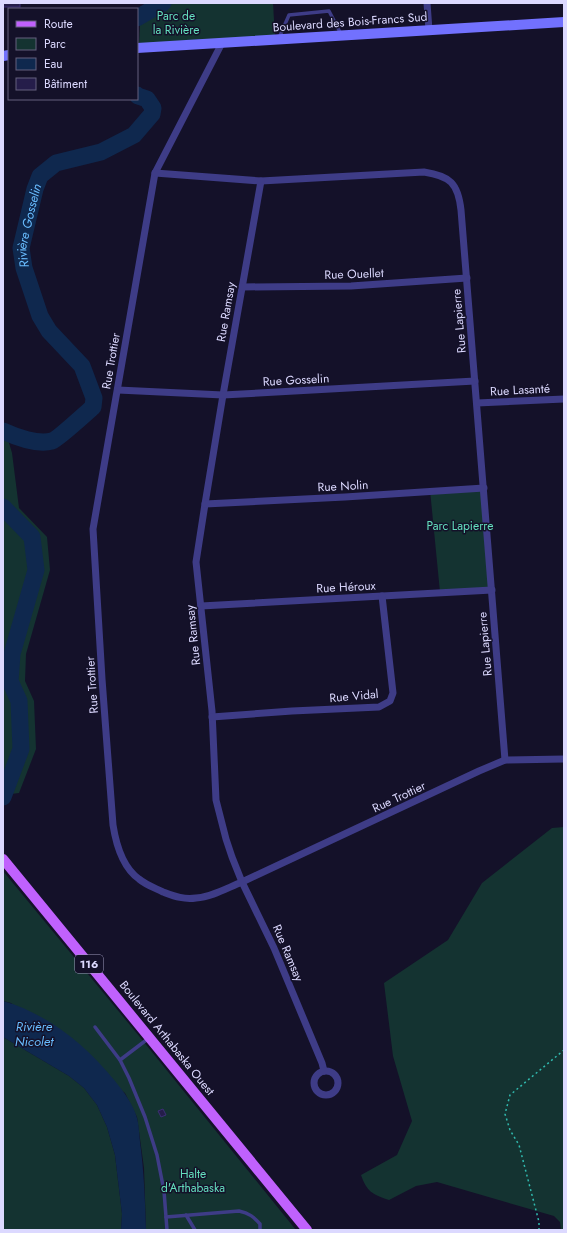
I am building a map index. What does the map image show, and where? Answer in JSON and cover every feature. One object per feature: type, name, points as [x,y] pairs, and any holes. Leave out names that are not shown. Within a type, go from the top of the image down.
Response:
[{"type":"main road","name":"Boulevard Arthabaska Ouest","points":[[5,861],[307,1230]]},
{"type":"street","points":[[427,3],[429,30]]},
{"type":"street","name":"Boulevard des Bois-Francs Sud","points":[[138,48],[564,22]]},
{"type":"street","name":"Rue Trottier","points":[[222,43],[155,173],[93,529],[102,680],[114,832],[123,861],[138,879],[170,895],[181,898],[210,896],[505,760],[564,759]]},
{"type":"street","name":"Rue Lapierre","points":[[155,173],[261,182],[424,172],[443,176],[450,180],[459,195],[467,278],[505,760]]},
{"type":"street","name":"Rue Ramsay","points":[[261,182],[204,504],[196,562],[212,717],[216,800],[226,839],[242,882],[274,948],[324,1071]]},
{"type":"street","name":"Rue Ouellet","points":[[242,288],[351,286],[467,278]]},
{"type":"street","name":"Rue Gosselin","points":[[118,390],[223,395],[475,381]]},
{"type":"street","name":"Rue Lasanté","points":[[477,403],[564,398]]},
{"type":"street","name":"Rue Nolin","points":[[204,504],[484,488]]},
{"type":"street","name":"Rue Héroux","points":[[201,606],[492,590]]},
{"type":"street","name":"Rue Vidal","points":[[212,717],[292,711],[379,707],[390,702],[393,693],[382,596]]},
{"type":"lane","points":[[278,39],[289,15],[329,12],[342,35]]},
{"type":"lane","points":[[95,1027],[120,1060],[145,1117],[157,1155],[164,1191],[168,1230]]},
{"type":"lane","points":[[120,1060],[150,1038]]},
{"type":"lane","points":[[166,1217],[239,1211],[248,1213],[254,1217],[260,1224],[260,1230]]},
{"type":"lane","points":[[186,1215],[195,1230]]},
{"type":"path","points":[[539,1230],[539,1222],[519,1145],[510,1130],[505,1114],[510,1095],[564,1050]]},
{"type":"green space","name":"Parc de la Rivière","points":[[169,3],[273,3],[275,37],[139,44],[140,25]]},
{"type":"green space","points":[[3,423],[12,453],[19,508],[47,537],[50,570],[26,654],[25,681],[34,701],[36,749],[19,793],[3,795]]},
{"type":"green space","name":"Parc Lapierre","points":[[484,488],[492,590],[440,592],[430,490]]},
{"type":"green space","points":[[564,827],[564,1230],[561,1230],[560,1222],[554,1216],[437,1182],[416,1186],[389,1200],[374,1194],[368,1189],[361,1175],[397,1155],[412,1121],[393,1056],[384,983],[448,940],[482,883],[552,828]]},
{"type":"green space","name":"Halte d'Arthabaska","points":[[3,871],[296,1230],[146,1230],[144,1168],[137,1117],[125,1093],[11,1003],[3,1001]]},
{"type":"green space","points":[[3,1037],[69,1076],[84,1088],[97,1105],[107,1127],[115,1155],[122,1214],[121,1230],[3,1230]]},
{"type":"water","name":"Rivière Nicolet","points":[[3,1001],[35,1014],[65,1032],[92,1055],[128,1098],[137,1118],[138,1124],[146,1230],[121,1230],[122,1214],[115,1155],[107,1127],[97,1105],[84,1088],[69,1076],[3,1037]]},
{"type":"building","points":[[3,3],[20,3],[20,7],[3,7]]},
{"type":"building","points":[[163,1109],[166,1115],[161,1117],[158,1111]]},
{"type":"waterway","name":"Rivière Gosselin","points":[[138,17],[163,3]]},
{"type":"waterway","name":"Rivière Gosselin","points":[[3,431],[34,441],[52,441],[66,431],[93,407],[94,398],[82,366],[49,331],[40,316],[24,268],[21,248],[35,189],[40,176],[56,163],[101,152],[134,135],[152,114],[153,108],[147,99],[138,96]]},
{"type":"waterway","name":"Rivière Gosselin","points":[[3,507],[32,537],[36,570],[12,654],[10,681],[19,701],[21,749],[3,797]]}]
